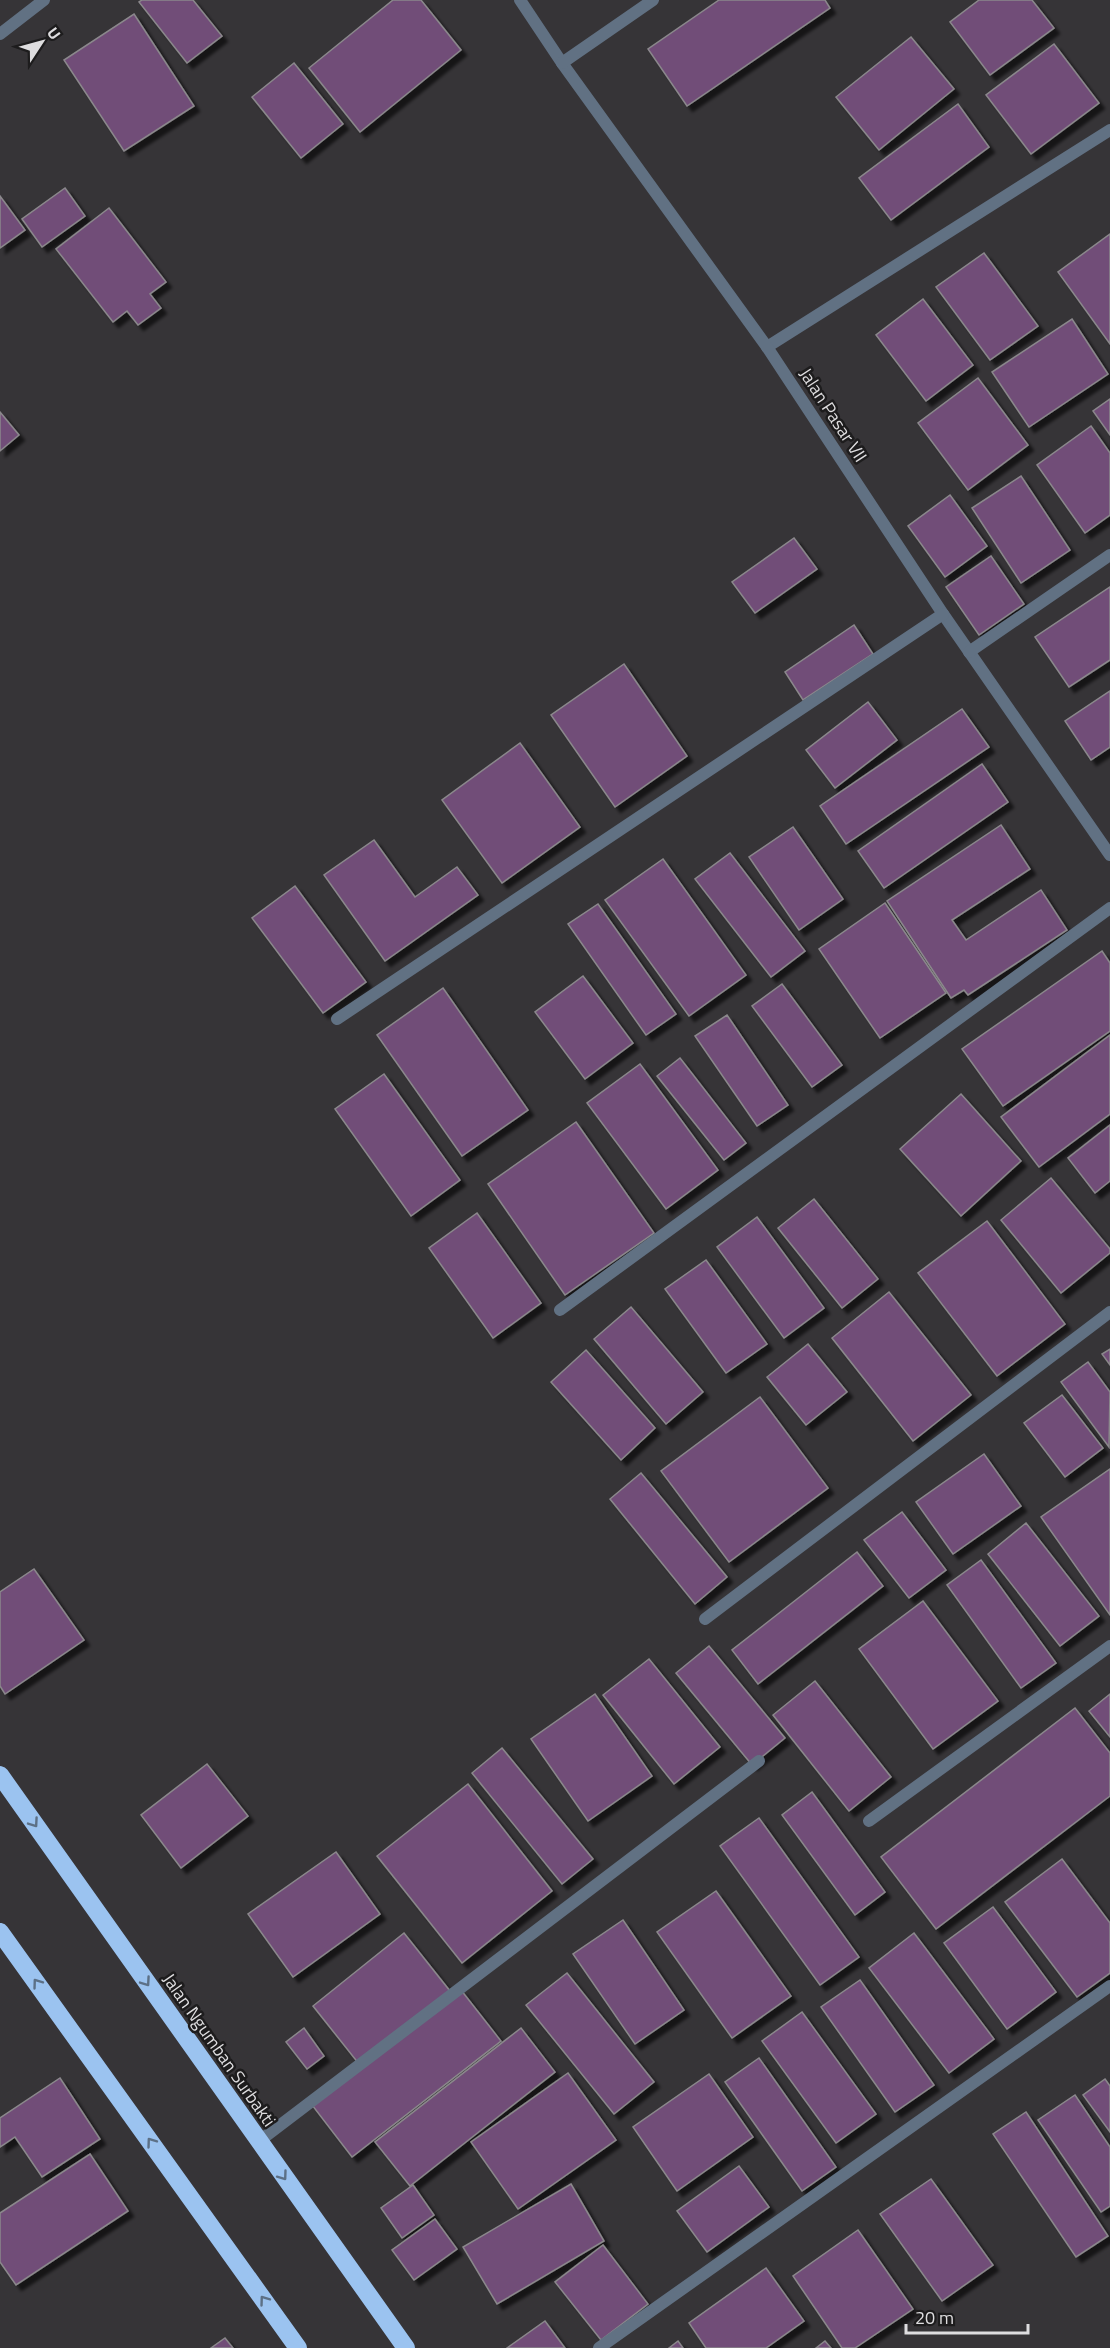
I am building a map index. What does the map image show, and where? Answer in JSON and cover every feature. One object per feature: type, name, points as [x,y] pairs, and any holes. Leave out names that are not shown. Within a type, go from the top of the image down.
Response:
[{"type":"highway","name":"Jalan Ngumban Surbakti","points":[[0,1775],[406,2348]]},
{"type":"highway","points":[[0,1932],[298,2348]]},
{"type":"street","points":[[0,34],[44,0]]},
{"type":"street","name":"Jalan Pasar VII","points":[[520,0],[562,63],[767,347],[969,652],[1105,836],[1110,855]]},
{"type":"street","points":[[562,63],[653,0]]},
{"type":"street","points":[[767,347],[1110,130]]},
{"type":"street","points":[[969,652],[1110,555]]},
{"type":"street","points":[[337,1020],[943,614]]},
{"type":"street","points":[[560,1310],[1110,908]]},
{"type":"street","points":[[705,1619],[1110,1312]]},
{"type":"street","points":[[869,1821],[1110,1646]]},
{"type":"street","points":[[258,2142],[759,1761]]},
{"type":"street","points":[[599,2348],[1110,1986]]},
{"type":"building","points":[[142,0],[193,0],[222,36],[187,63],[139,2]]},
{"type":"building","points":[[393,0],[421,0],[461,50],[360,132],[309,68]]},
{"type":"building","points":[[719,0],[825,0],[830,8],[687,106],[648,49]]},
{"type":"building","points":[[979,0],[1032,0],[1054,28],[990,75],[950,22]]},
{"type":"building","points":[[134,14],[194,106],[124,151],[64,60]]},
{"type":"building","points":[[911,37],[954,89],[879,150],[836,97]]},
{"type":"building","points":[[1054,44],[1099,103],[1031,154],[986,95]]},
{"type":"building","points":[[294,63],[343,124],[301,158],[252,97]]},
{"type":"building","points":[[958,104],[989,147],[891,220],[859,178]]},
{"type":"building","points":[[65,188],[85,216],[42,247],[22,219]]},
{"type":"building","points":[[0,196],[25,230],[0,248]]},
{"type":"building","points":[[109,208],[166,282],[150,294],[161,308],[138,325],[127,311],[113,322],[56,249]]},
{"type":"building","points":[[1110,234],[1110,344],[1058,272]]},
{"type":"building","points":[[984,253],[1038,326],[990,360],[936,287]]},
{"type":"building","points":[[923,299],[973,365],[926,401],[876,335]]},
{"type":"building","points":[[1072,319],[1108,374],[1029,427],[992,372]]},
{"type":"building","points":[[978,378],[1028,445],[968,490],[918,423]]},
{"type":"building","points":[[1110,399],[1110,435],[1093,411]]},
{"type":"building","points":[[0,412],[19,435],[0,451]]},
{"type":"building","points":[[1091,426],[1110,453],[1110,515],[1085,533],[1037,465]]},
{"type":"building","points":[[1021,476],[1070,550],[1021,583],[972,508]]},
{"type":"building","points":[[950,495],[987,546],[945,577],[908,526]]},
{"type":"building","points":[[794,538],[817,569],[755,613],[732,582]]},
{"type":"building","points":[[991,556],[1024,604],[979,635],[946,587]]},
{"type":"building","points":[[1110,587],[1110,660],[1069,687],[1035,637]]},
{"type":"building","points":[[854,625],[873,654],[803,700],[785,672]]},
{"type":"building","points":[[624,664],[687,756],[615,807],[551,715]]},
{"type":"building","points":[[1110,691],[1110,747],[1091,760],[1065,721]]},
{"type":"building","points":[[868,702],[897,740],[835,788],[806,750]]},
{"type":"building","points":[[962,709],[989,747],[846,844],[820,806]]},
{"type":"building","points":[[520,743],[580,827],[502,883],[442,800]]},
{"type":"building","points":[[982,764],[1008,802],[884,888],[858,851]]},
{"type":"building","points":[[1001,825],[1030,869],[952,920],[966,940],[1041,890],[1067,930],[968,995],[964,990],[951,998],[887,901]]},
{"type":"building","points":[[793,827],[843,899],[799,930],[749,857]]},
{"type":"building","points":[[374,840],[415,897],[457,867],[478,895],[385,961],[324,875]]},
{"type":"building","points":[[730,853],[805,951],[771,977],[695,879]]},
{"type":"building","points":[[663,859],[746,975],[689,1016],[605,900]]},
{"type":"building","points":[[295,886],[366,982],[323,1013],[252,918]]},
{"type":"building","points":[[885,903],[946,993],[880,1038],[819,949]]},
{"type":"building","points":[[598,904],[676,1014],[646,1035],[568,924]]},
{"type":"building","points":[[1102,951],[1110,963],[1110,1031],[1003,1106],[962,1049]]},
{"type":"building","points":[[583,976],[633,1043],[585,1079],[535,1012]]},
{"type":"building","points":[[782,984],[842,1065],[812,1087],[752,1006]]},
{"type":"building","points":[[443,988],[528,1110],[462,1156],[377,1035]]},
{"type":"building","points":[[727,1015],[788,1105],[757,1126],[695,1036]]},
{"type":"building","points":[[1110,1035],[1110,1114],[1039,1167],[1001,1117]]},
{"type":"building","points":[[680,1058],[746,1143],[724,1160],[657,1076]]},
{"type":"building","points":[[640,1064],[718,1170],[666,1209],[587,1103]]},
{"type":"building","points":[[384,1074],[460,1180],[411,1216],[335,1109]]},
{"type":"building","points":[[961,1094],[1021,1161],[961,1216],[900,1149]]},
{"type":"building","points":[[576,1122],[654,1233],[565,1295],[488,1184]]},
{"type":"building","points":[[1110,1125],[1110,1181],[1095,1193],[1068,1158]]},
{"type":"building","points":[[1051,1178],[1110,1249],[1110,1253],[1061,1293],[1001,1220]]},
{"type":"building","points":[[814,1199],[878,1279],[842,1308],[778,1228]]},
{"type":"building","points":[[477,1213],[541,1303],[493,1338],[429,1248]]},
{"type":"building","points":[[757,1217],[824,1308],[784,1338],[717,1247]]},
{"type":"building","points":[[987,1221],[1065,1324],[997,1376],[918,1273]]},
{"type":"building","points":[[706,1260],[767,1344],[726,1373],[665,1289]]},
{"type":"building","points":[[889,1292],[971,1395],[913,1441],[832,1338]]},
{"type":"building","points":[[631,1307],[703,1392],[666,1424],[594,1339]]},
{"type":"building","points":[[808,1344],[847,1392],[806,1425],[767,1377]]},
{"type":"building","points":[[1110,1349],[1110,1365],[1102,1354]]},
{"type":"building","points":[[586,1350],[655,1428],[621,1460],[551,1382]]},
{"type":"building","points":[[1088,1362],[1110,1392],[1109,1447],[1061,1382]]},
{"type":"building","points":[[1062,1395],[1103,1448],[1065,1477],[1024,1423]]},
{"type":"building","points":[[760,1397],[828,1488],[729,1562],[661,1471]]},
{"type":"building","points":[[984,1454],[1021,1506],[953,1554],[916,1502]]},
{"type":"building","points":[[1110,1469],[1110,1615],[1041,1517]]},
{"type":"building","points":[[641,1473],[727,1577],[695,1604],[610,1499]]},
{"type":"building","points":[[902,1512],[946,1570],[909,1598],[864,1540]]},
{"type":"building","points":[[1026,1523],[1099,1616],[1060,1646],[988,1554]]},
{"type":"building","points":[[857,1552],[883,1586],[758,1684],[732,1650]]},
{"type":"building","points":[[981,1560],[1056,1663],[1021,1688],[947,1585]]},
{"type":"building","points":[[34,1569],[84,1640],[5,1694],[0,1686],[0,1592]]},
{"type":"building","points":[[923,1601],[998,1701],[933,1749],[859,1649]]},
{"type":"building","points":[[709,1646],[785,1738],[752,1765],[676,1673]]},
{"type":"building","points":[[649,1659],[720,1747],[674,1784],[603,1695]]},
{"type":"building","points":[[815,1681],[891,1777],[849,1811],[773,1715]]},
{"type":"building","points":[[595,1694],[652,1776],[588,1821],[531,1739]]},
{"type":"building","points":[[1110,1694],[1110,1737],[1089,1711]]},
{"type":"building","points":[[1075,1708],[1110,1753],[1110,1796],[936,1929],[881,1857]]},
{"type":"building","points":[[502,1748],[593,1859],[562,1884],[472,1773]]},
{"type":"building","points":[[207,1764],[248,1816],[181,1868],[141,1815]]},
{"type":"building","points":[[468,1784],[552,1891],[462,1963],[377,1856]]},
{"type":"building","points":[[812,1792],[885,1892],[855,1915],[782,1815]]},
{"type":"building","points":[[759,1818],[859,1957],[820,1985],[720,1846]]},
{"type":"building","points":[[336,1852],[380,1914],[293,1977],[248,1914]]},
{"type":"building","points":[[1062,1859],[1110,1923],[1110,1973],[1077,1997],[1005,1902]]},
{"type":"building","points":[[716,1891],[791,1996],[732,2038],[657,1932]]},
{"type":"building","points":[[993,1907],[1056,1992],[1007,2029],[944,1943]]},
{"type":"building","points":[[623,1920],[684,2010],[635,2044],[573,1954]]},
{"type":"building","points":[[404,1933],[450,1991],[359,2064],[313,2006]]},
{"type":"building","points":[[914,1933],[994,2039],[949,2073],[869,1968]]},
{"type":"building","points":[[567,1973],[654,2082],[614,2114],[526,2005]]},
{"type":"building","points":[[860,1980],[934,2085],[895,2112],[821,2007]]},
{"type":"building","points":[[461,1990],[501,2041],[352,2157],[312,2105]]},
{"type":"building","points":[[802,2012],[876,2114],[836,2143],[762,2041]]},
{"type":"building","points":[[304,2028],[324,2056],[307,2069],[286,2042]]},
{"type":"building","points":[[521,2028],[555,2072],[410,2186],[375,2142]]},
{"type":"building","points":[[759,2058],[836,2167],[802,2191],[725,2082]]},
{"type":"building","points":[[568,2073],[616,2140],[518,2209],[471,2142]]},
{"type":"building","points":[[709,2074],[753,2137],[677,2191],[633,2127]]},
{"type":"building","points":[[60,2078],[100,2139],[42,2177],[15,2137],[0,2147],[0,2118]]},
{"type":"building","points":[[1105,2079],[1110,2086],[1110,2132],[1083,2095]]},
{"type":"building","points":[[1075,2095],[1110,2147],[1110,2206],[1101,2212],[1038,2120]]},
{"type":"building","points":[[1026,2112],[1108,2236],[1076,2257],[993,2134]]},
{"type":"building","points":[[90,2154],[128,2211],[16,2285],[0,2262],[0,2213]]},
{"type":"building","points":[[739,2166],[769,2207],[707,2252],[677,2211]]},
{"type":"building","points":[[931,2179],[993,2265],[942,2301],[880,2214]]},
{"type":"building","points":[[571,2184],[604,2241],[497,2304],[463,2247]]},
{"type":"building","points":[[413,2185],[434,2215],[402,2238],[381,2208]]},
{"type":"building","points":[[435,2219],[457,2249],[414,2280],[392,2250]]},
{"type":"building","points":[[858,2230],[913,2309],[855,2348],[842,2348],[793,2276]]},
{"type":"building","points":[[603,2245],[648,2304],[601,2340],[555,2282]]},
{"type":"building","points":[[766,2268],[804,2321],[766,2348],[706,2348],[689,2323]]},
{"type":"building","points":[[545,2321],[565,2348],[507,2348]]},
{"type":"building","points":[[225,2338],[233,2348],[211,2348]]},
{"type":"building","points":[[678,2341],[683,2348],[669,2348]]},
{"type":"building","points":[[825,2341],[831,2348],[816,2348]]}]
